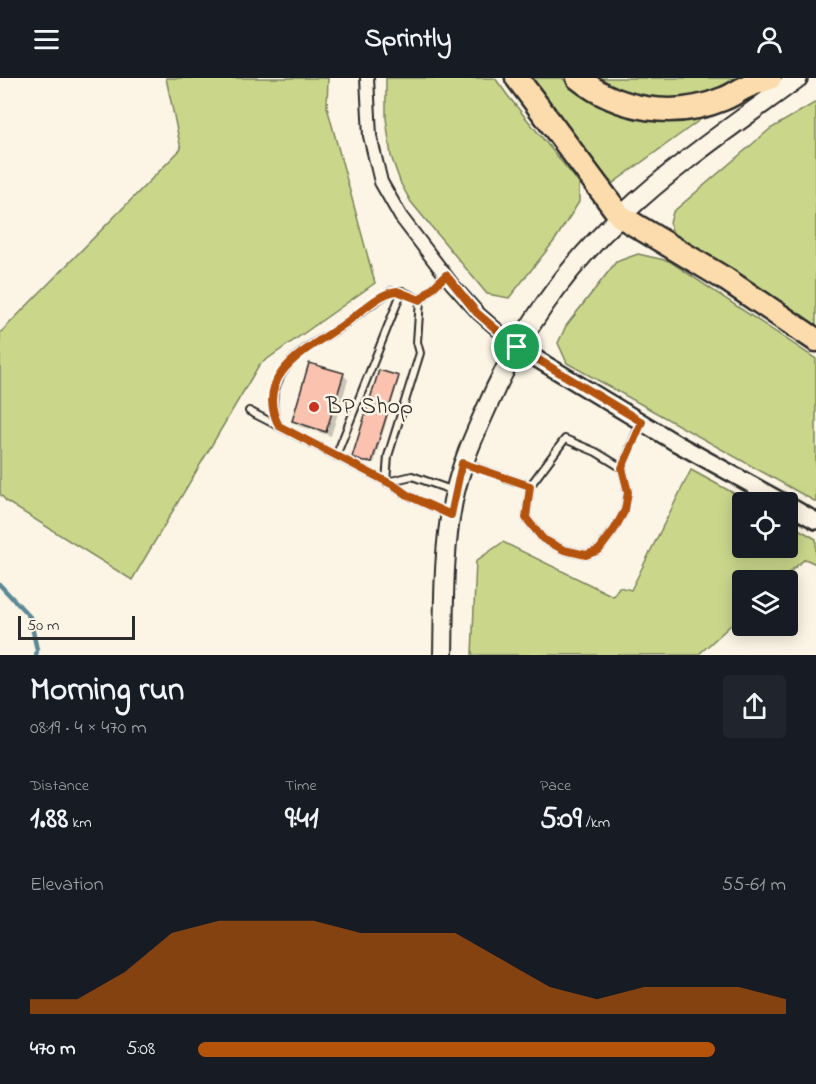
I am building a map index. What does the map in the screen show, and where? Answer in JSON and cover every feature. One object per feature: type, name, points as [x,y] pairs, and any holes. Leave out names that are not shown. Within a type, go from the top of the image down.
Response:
[{"type":"highway","points":[[517,78],[620,216],[727,280],[816,340]]},
{"type":"highway","points":[[578,78],[602,94],[616,100],[663,111],[692,109],[722,100],[747,86],[770,78]]},
{"type":"main road","points":[[443,655],[447,553],[451,515],[462,463],[498,382],[542,306],[620,216],[656,185],[798,78]]},
{"type":"street","points":[[367,78],[370,136],[381,182],[401,217],[477,313],[517,347],[765,492]]},
{"type":"street","points":[[798,511],[816,521]]},
{"type":"lane","points":[[387,482],[388,456],[420,353],[417,342],[420,300],[446,275]]},
{"type":"lane","points":[[279,426],[272,405],[273,392],[284,370],[304,349],[337,330],[392,291],[402,291],[420,300]]},
{"type":"lane","points":[[336,456],[402,291]]},
{"type":"lane","points":[[249,411],[387,482],[409,496],[451,515]]},
{"type":"lane","points":[[622,468],[596,452],[565,439],[530,486],[526,518],[543,539],[564,550],[586,555],[599,550],[625,510],[628,492],[622,468],[642,422]]},
{"type":"lane","points":[[462,463],[530,486]]},
{"type":"lane","points":[[387,482],[412,476],[455,492]]},
{"type":"green space","points":[[166,78],[328,78],[327,107],[375,283],[259,365],[132,580],[7,502],[0,494],[0,333],[181,149]]},
{"type":"green space","points":[[386,78],[495,78],[579,183],[579,202],[555,240],[509,298],[487,294],[411,202],[401,184],[391,156],[386,118]]},
{"type":"green space","points":[[529,78],[562,78],[597,104],[628,117],[671,120],[704,117],[613,183],[604,177]]},
{"type":"green space","points":[[594,78],[743,78],[720,91],[677,103],[615,90]]},
{"type":"green space","points":[[816,102],[816,329],[673,234],[670,223],[673,212],[770,129]]},
{"type":"green space","points":[[638,254],[669,261],[816,359],[816,502],[567,363],[558,343],[566,326],[616,262]]},
{"type":"green space","points":[[691,470],[732,492],[732,558],[798,558],[798,529],[816,539],[816,564],[805,559],[792,570],[732,570],[732,624],[698,655],[472,655],[476,561],[503,542],[613,596],[619,587],[631,590]]},
{"type":"building","points":[[309,363],[344,373],[326,432],[292,421]]},
{"type":"building","points":[[379,370],[399,376],[372,462],[363,462],[352,457]]},
{"type":"waterway","points":[[0,585],[30,617],[36,655]]},
{"type":"place","name":"BP Shop","points":[[314,407]]},
{"type":"route","points":[[446,275],[477,313],[517,347],[642,422],[622,468],[628,492],[625,510],[599,550],[586,555],[564,550],[543,539],[532,527],[526,518],[530,486],[462,463],[451,515],[409,496],[395,486],[279,426],[274,416],[273,392],[284,370],[304,349],[337,330],[392,291],[402,291],[420,300],[446,275]]}]
